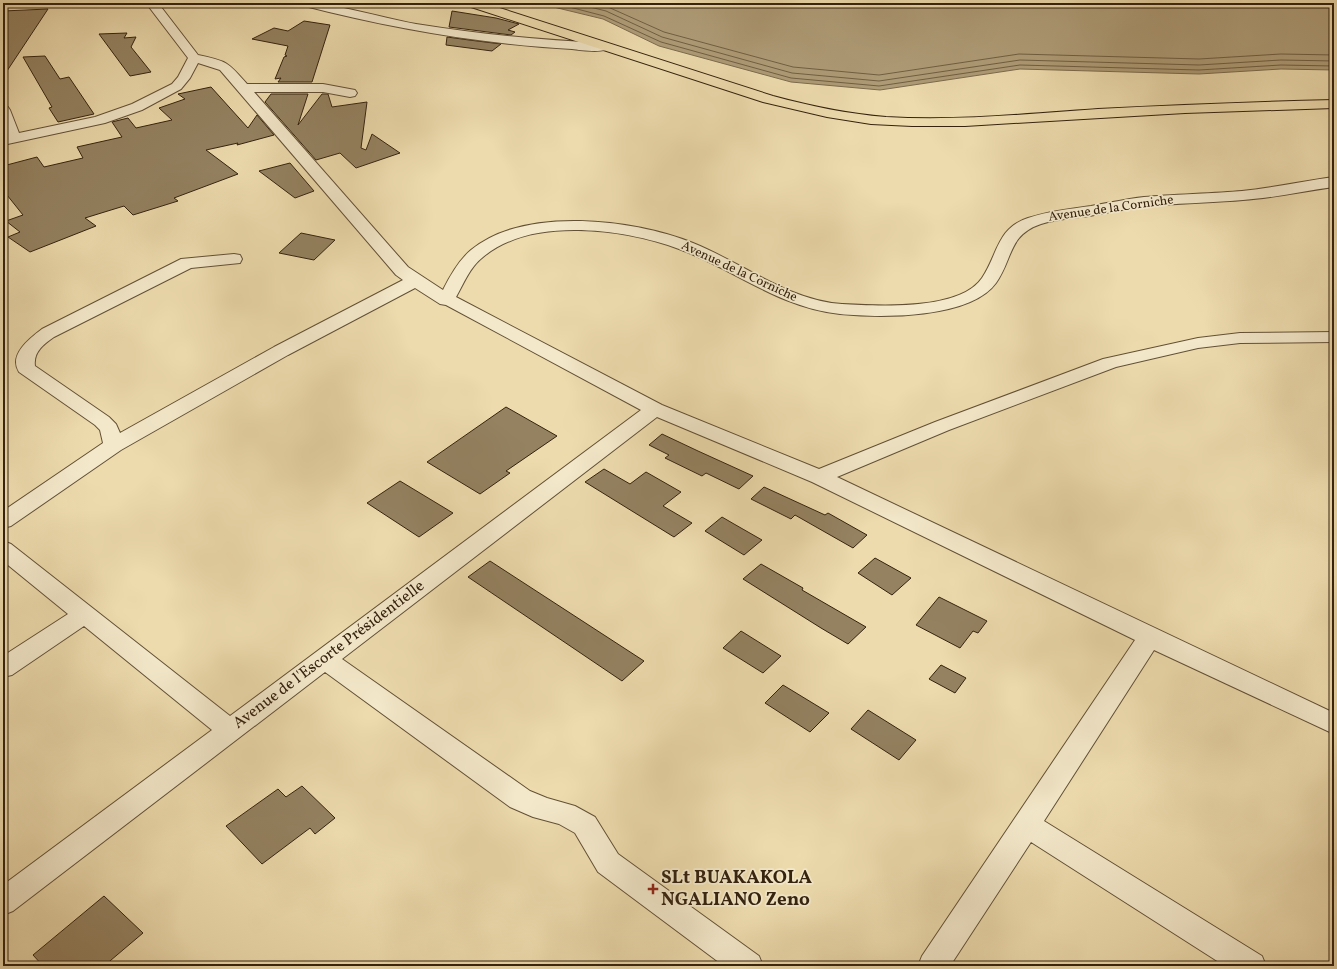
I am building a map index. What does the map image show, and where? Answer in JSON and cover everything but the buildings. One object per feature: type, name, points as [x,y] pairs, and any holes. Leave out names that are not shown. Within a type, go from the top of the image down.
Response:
[{"type":"main road","points":[[472,3],[736,90],[799,108],[886,121],[944,122],[1259,106],[1334,104]]},
{"type":"street","points":[[152,3],[194,58],[214,62],[224,67],[402,271],[414,281],[446,300],[471,311],[655,409],[819,477],[1334,724]]},
{"type":"street","points":[[305,3],[368,18],[425,28],[550,44],[604,47]]},
{"type":"street","points":[[3,110],[9,140],[83,124],[121,113],[147,103],[179,84],[194,58]]},
{"type":"street","points":[[243,88],[323,88],[350,93]]},
{"type":"street","name":"Avenue de la Corniche","points":[[446,300],[464,267],[482,249],[503,238],[532,230],[564,226],[590,226],[638,233],[676,242],[709,255],[783,295],[811,304],[839,309],[888,310],[943,305],[965,300],[979,292],[989,280],[1009,241],[1019,228],[1043,218],[1143,202],[1276,192],[1334,182]]},
{"type":"street","points":[[114,445],[109,428],[102,421],[26,368],[24,361],[27,352],[48,333],[144,286],[180,266],[198,260],[234,259]]},
{"type":"street","points":[[3,520],[114,445],[282,351],[414,281]]},
{"type":"street","points":[[819,477],[942,426],[1117,361],[1198,343],[1240,338],[1334,338]]},
{"type":"street","name":"Avenue de l'Escorte Présidentielle","points":[[3,902],[655,409]]},
{"type":"street","points":[[3,549],[230,730]]},
{"type":"street","points":[[3,668],[84,614]]},
{"type":"street","points":[[933,966],[1150,637]]},
{"type":"street","points":[[324,659],[520,799],[543,809],[566,814],[585,825],[608,863],[748,966]]},
{"type":"street","points":[[1026,824],[1251,966]]},
{"type":"water","points":[[537,3],[1334,3],[1334,70],[1281,69],[1199,74],[1020,69],[880,90],[791,82],[659,46],[603,19]]},
{"type":"place","name":"SLt BUAKAKOLA NGALIANO Zeno","points":[[653,889]]}]
